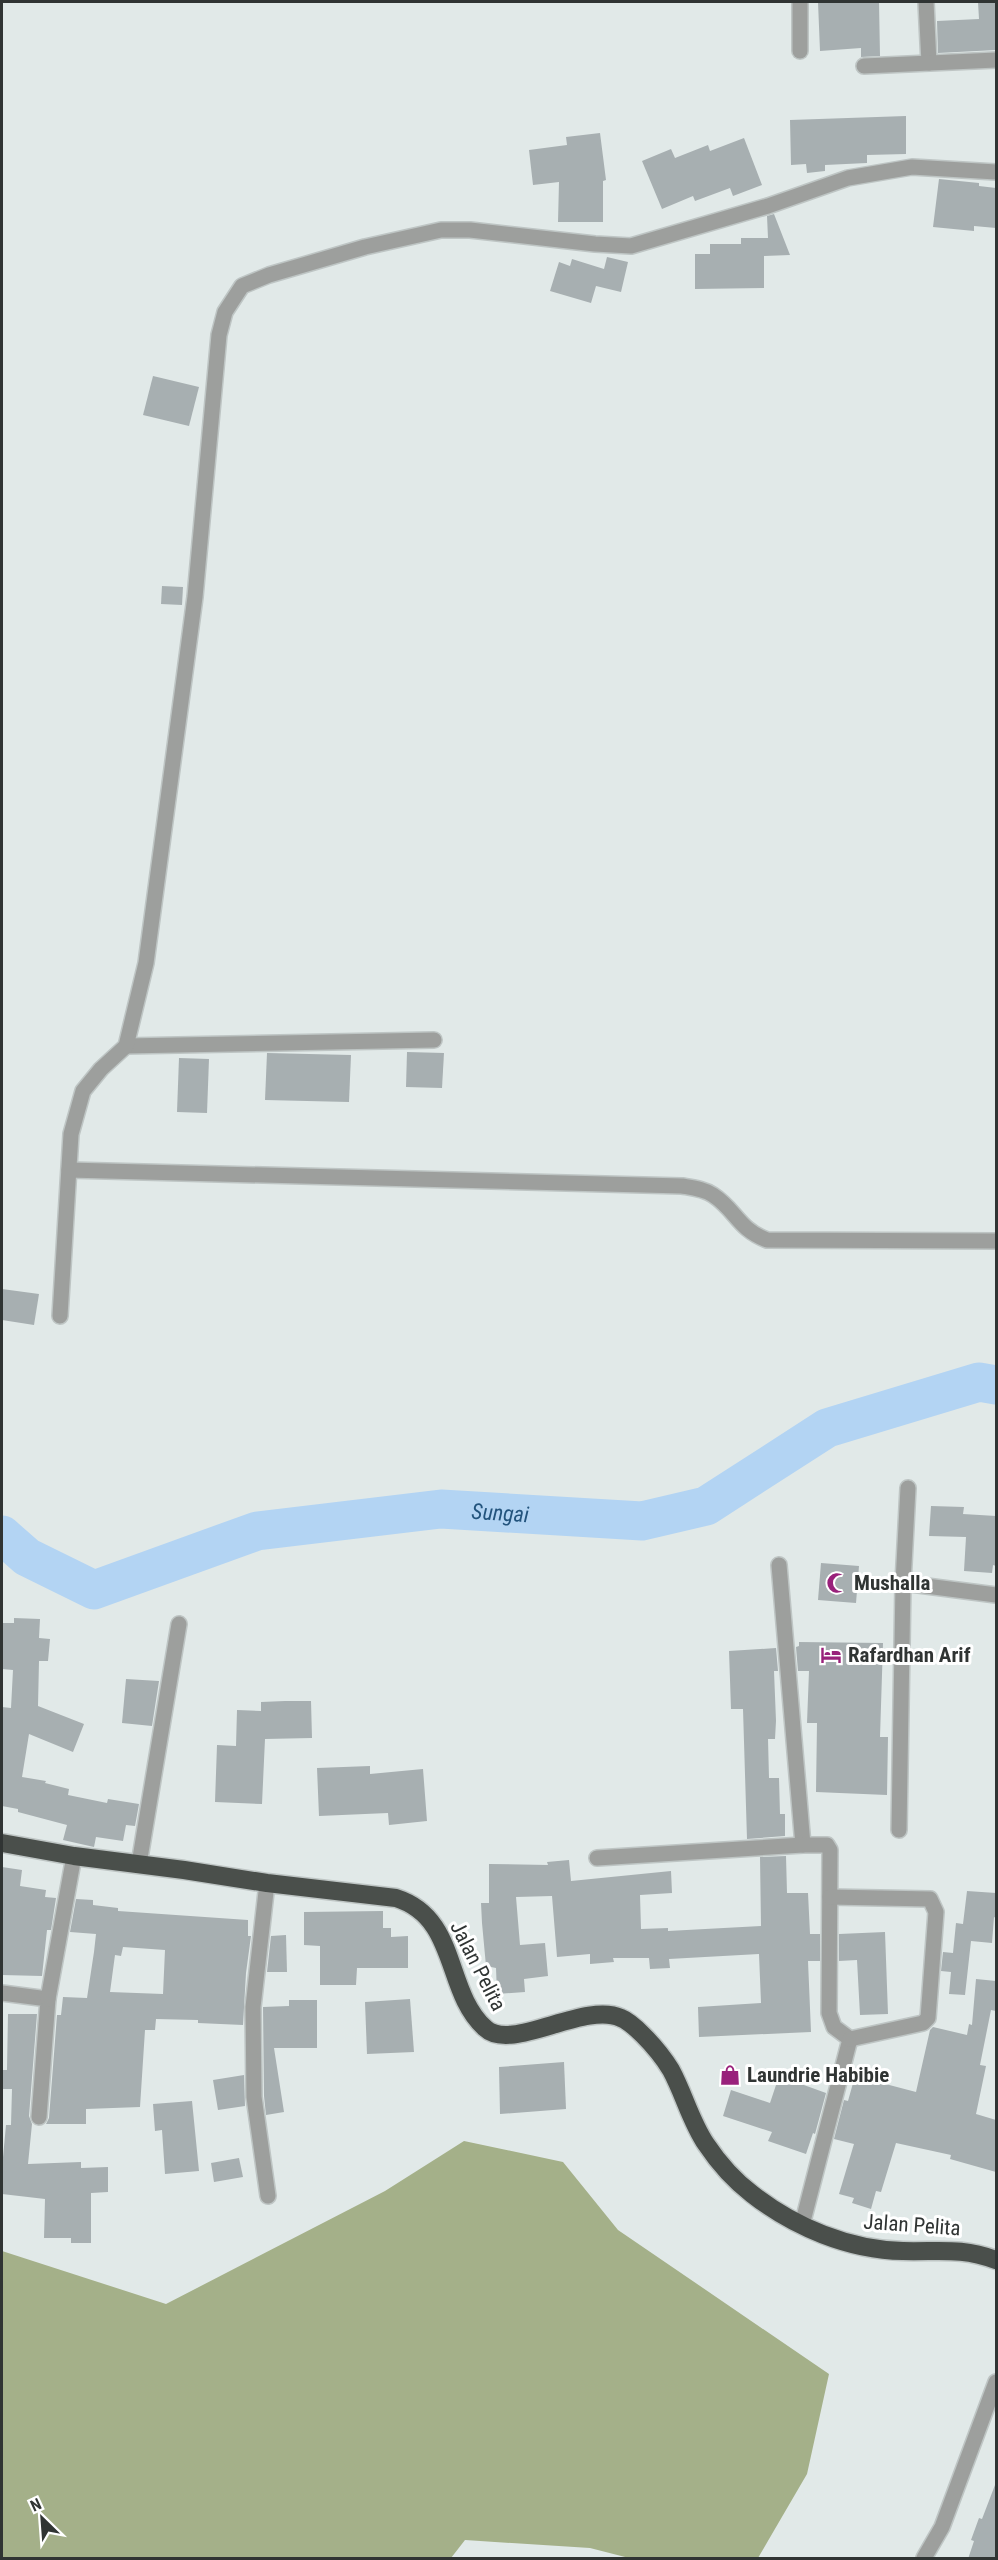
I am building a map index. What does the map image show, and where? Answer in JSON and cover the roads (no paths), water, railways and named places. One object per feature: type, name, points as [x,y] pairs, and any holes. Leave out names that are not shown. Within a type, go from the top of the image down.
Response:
[{"type":"highway","name":"Jalan Pelita","points":[[2,1843],[74,1857],[406,1901],[421,1912],[438,1930],[464,1998],[486,2029],[497,2034],[526,2032],[586,2015],[621,2018],[653,2046],[671,2070],[705,2144],[731,2175],[751,2193],[802,2225],[843,2242],[868,2247],[901,2251],[975,2252],[996,2260]]},
{"type":"street","points":[[800,2],[800,51]]},
{"type":"street","points":[[926,2],[929,63]]},
{"type":"street","points":[[864,66],[996,60]]},
{"type":"street","points":[[60,1316],[71,1134],[83,1091],[101,1069],[126,1046],[146,963],[195,597],[219,335],[225,312],[242,286],[269,275],[365,247],[441,230],[470,230],[631,246],[768,206],[848,178],[912,167],[996,172]]},
{"type":"street","points":[[126,1046],[434,1040]]},
{"type":"street","points":[[69,1170],[682,1185],[702,1189],[715,1197],[752,1234],[767,1240],[996,1241]]},
{"type":"street","points":[[899,1830],[903,1582],[908,1488]]},
{"type":"street","points":[[779,1565],[803,1845]]},
{"type":"street","points":[[903,1582],[996,1595]]},
{"type":"street","points":[[139,1864],[178,1624]]},
{"type":"street","points":[[597,1858],[826,1845],[830,1850],[829,2013],[834,2027],[850,2039],[922,2023],[928,2018],[936,1912],[930,1899],[830,1897]]},
{"type":"street","points":[[39,2117],[48,1999],[74,1857]]},
{"type":"street","points":[[267,1884],[253,2007],[254,2097],[268,2196]]},
{"type":"street","points":[[2,1993],[48,1999]]},
{"type":"street","points":[[802,2225],[850,2039]]},
{"type":"street","points":[[924,2559],[942,2527],[996,2382]]},
{"type":"waterway","name":"Sungai","points":[[2,1535],[27,1557],[94,1590],[257,1531],[441,1509],[642,1521],[706,1506],[827,1428],[979,1382],[996,1385]]},
{"type":"place","name":"Mushalla","points":[[837,1583]]},
{"type":"place","name":"Rafardhan Arif","points":[[831,1655]]},
{"type":"place","name":"Laundrie Habibie","points":[[730,2075]]}]
